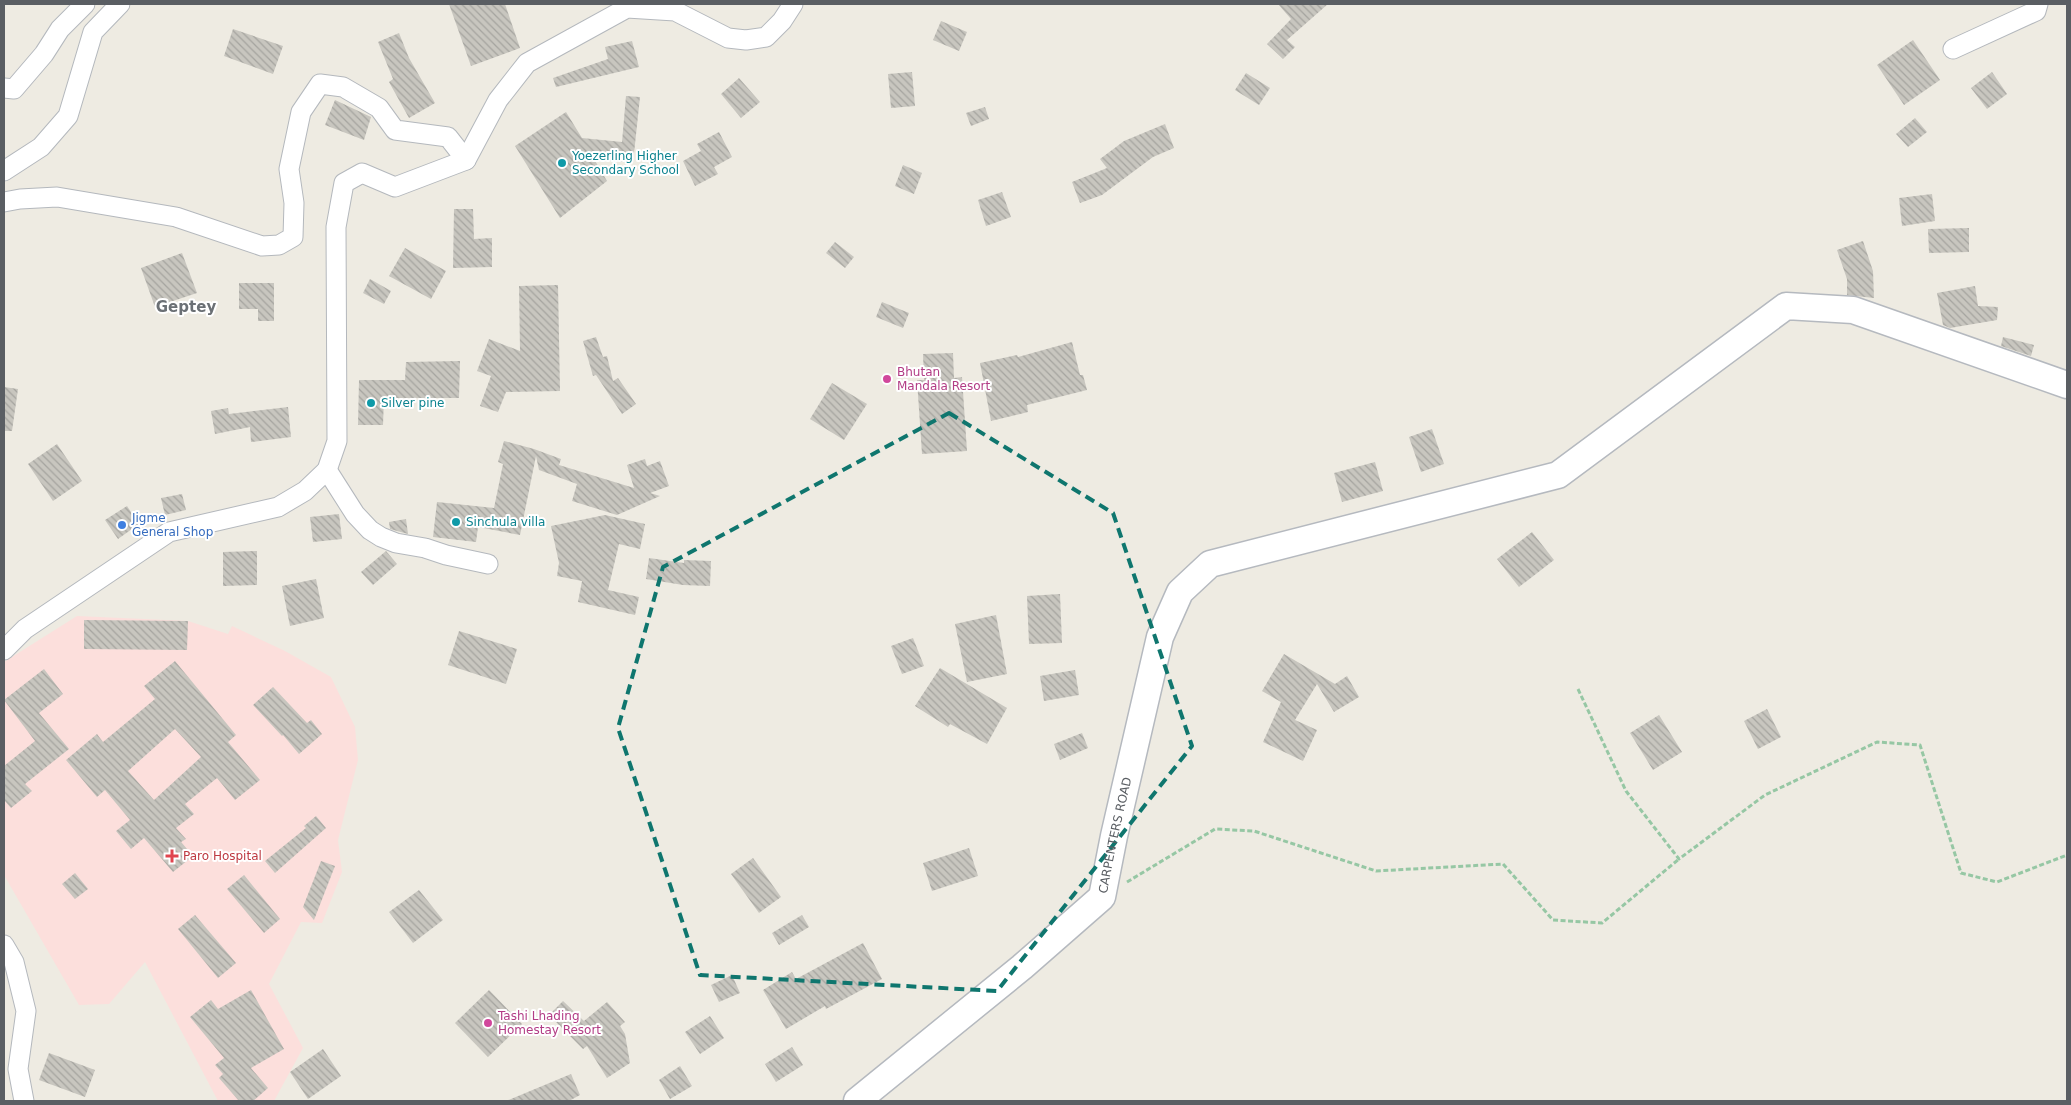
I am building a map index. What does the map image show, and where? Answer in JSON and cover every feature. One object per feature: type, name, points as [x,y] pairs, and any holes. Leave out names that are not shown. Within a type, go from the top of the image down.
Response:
[{"type":"street","points":[[4,88],[14,89],[44,54],[60,29],[85,4]]},
{"type":"street","points":[[4,172],[41,147],[68,116],[93,32],[120,4]]},
{"type":"street","points":[[4,650],[25,629],[169,532],[278,507],[305,491],[327,470],[337,441],[336,227],[344,183],[362,173],[395,187],[466,160],[498,100],[527,63],[632,6],[675,10],[728,38],[746,40],[766,37],[782,21],[793,4]]},
{"type":"street","points":[[1953,49],[2036,10],[2038,4]]},
{"type":"street","points":[[4,202],[57,197],[176,217],[262,246],[279,245],[293,237],[294,203],[289,169],[300,112],[320,84],[343,86],[379,108],[395,130],[448,137],[466,160]]},
{"type":"street","name":"CARPENTERS ROAD","points":[[856,1101],[1022,967],[1102,897],[1114,836],[1160,636],[1180,592],[1210,564],[1558,475],[1786,306],[1853,310],[2067,385]]},
{"type":"street","points":[[327,470],[355,514],[370,530],[381,537],[396,543],[425,548],[446,555],[488,564]]},
{"type":"street","points":[[4,945],[14,962],[26,1011],[18,1069],[24,1101]]},
{"type":"path","points":[[1578,689],[1626,791],[1679,859]]},
{"type":"path","points":[[1102,897],[1216,829],[1254,831],[1376,871],[1504,864],[1553,920],[1602,923],[1679,859],[1765,795],[1877,742],[1920,745],[1961,873],[1997,882],[2067,855]]},
{"type":"highlighted area","points":[[949,413],[1113,513],[1192,746],[997,991],[700,975],[618,728],[663,567]]},
{"type":"shaded area","name":"Paro Hospital","points":[[77,616],[188,621],[228,634],[232,626],[285,651],[331,677],[355,727],[358,760],[338,840],[342,872],[322,923],[301,922],[269,984],[303,1048],[274,1101],[218,1101],[145,962],[109,1004],[79,1005],[4,875],[4,662]]},
{"type":"building","points":[[449,4],[505,4],[520,48],[471,66]]},
{"type":"building","points":[[1278,4],[1328,4],[1287,40],[1295,47],[1283,59],[1267,44],[1291,19]]},
{"type":"building","points":[[941,21],[967,32],[959,51],[933,40]]},
{"type":"building","points":[[233,29],[283,46],[273,74],[224,56]]},
{"type":"building","points":[[399,33],[409,58],[435,103],[409,118],[389,82],[393,79],[378,42]]},
{"type":"building","points":[[1913,40],[1940,80],[1904,105],[1877,65]]},
{"type":"building","points":[[632,41],[639,67],[556,87],[553,78],[608,59],[605,47]]},
{"type":"building","points":[[912,72],[915,106],[891,108],[888,74]]},
{"type":"building","points":[[1992,72],[2007,94],[1987,109],[1971,88]]},
{"type":"building","points":[[1246,73],[1270,88],[1259,105],[1235,90]]},
{"type":"building","points":[[739,78],[760,102],[741,118],[721,94]]},
{"type":"building","name":"Yoezerling Higher Secondary School","points":[[626,96],[640,97],[633,163],[594,159],[607,181],[560,218],[515,146],[566,112],[582,138],[622,142]]},
{"type":"building","points":[[335,100],[371,117],[364,140],[325,125]]},
{"type":"building","points":[[985,107],[989,119],[971,126],[966,113]]},
{"type":"building","points":[[1915,118],[1927,132],[1908,147],[1896,134]]},
{"type":"building","points":[[1165,124],[1174,148],[1153,157],[1102,195],[1080,203],[1072,182],[1107,168],[1100,159],[1124,141]]},
{"type":"building","points":[[719,132],[732,157],[714,167],[718,174],[695,186],[683,161],[701,151],[697,144]]},
{"type":"building","points":[[903,165],[922,173],[914,194],[895,186]]},
{"type":"building","points":[[1002,192],[1011,217],[986,226],[978,200]]},
{"type":"building","points":[[1932,194],[1935,221],[1902,226],[1899,198]]},
{"type":"building","points":[[454,209],[473,209],[474,239],[492,238],[492,267],[453,268]]},
{"type":"building","points":[[1969,228],[1969,252],[1929,253],[1928,229]]},
{"type":"building","points":[[1863,241],[1873,271],[1874,298],[1847,295],[1847,279],[1837,250]]},
{"type":"building","points":[[835,242],[854,257],[845,268],[826,253]]},
{"type":"building","points":[[405,248],[446,271],[431,299],[389,276]]},
{"type":"building","points":[[182,253],[197,293],[155,307],[141,268]]},
{"type":"building","points":[[370,279],[391,291],[384,304],[363,293]]},
{"type":"building","points":[[239,283],[274,283],[274,321],[258,321],[258,309],[239,309]]},
{"type":"building","points":[[558,285],[560,391],[506,392],[498,412],[480,406],[491,376],[477,371],[489,339],[520,351],[519,286]]},
{"type":"building","points":[[1975,286],[1978,306],[1998,307],[1997,320],[1950,328],[1943,325],[1937,293]]},
{"type":"building","points":[[882,302],[909,313],[903,328],[876,317]]},
{"type":"building","points":[[596,337],[603,357],[607,356],[613,381],[618,378],[636,404],[622,414],[596,375],[593,376],[583,341]]},
{"type":"building","points":[[2003,337],[2034,345],[2031,356],[2001,346]]},
{"type":"building","points":[[1072,342],[1080,375],[1083,375],[1087,390],[1027,405],[1028,412],[991,421],[980,363],[1017,355],[1018,357]]},
{"type":"building","points":[[953,353],[954,378],[962,377],[967,451],[922,454],[917,380],[924,380],[923,354]]},
{"type":"building","points":[[460,361],[459,398],[384,398],[383,425],[358,425],[359,380],[405,380],[406,362]]},
{"type":"building","points":[[832,383],[867,404],[844,440],[810,419]]},
{"type":"building","points":[[4,387],[18,389],[12,431],[4,431]]},
{"type":"building","points":[[288,407],[291,437],[251,442],[250,427],[215,434],[211,411],[228,408],[229,414]]},
{"type":"building","points":[[1432,429],[1444,464],[1421,472],[1409,437]]},
{"type":"building","points":[[504,441],[561,459],[559,465],[634,488],[627,465],[645,459],[647,466],[660,461],[669,486],[650,493],[660,496],[617,515],[572,501],[577,484],[539,470],[536,456],[520,535],[478,527],[476,542],[433,537],[437,502],[494,508],[503,464],[498,462]]},
{"type":"building","points":[[57,444],[82,481],[53,501],[28,464]]},
{"type":"building","points":[[1375,462],[1383,491],[1342,502],[1334,473]]},
{"type":"building","points":[[182,494],[186,510],[165,515],[161,498]]},
{"type":"building","points":[[127,506],[139,524],[118,539],[105,520]]},
{"type":"building","points":[[339,514],[342,539],[313,542],[310,517]]},
{"type":"building","points":[[605,515],[645,524],[640,549],[619,544],[608,590],[639,597],[635,615],[578,602],[582,581],[557,576],[559,563],[551,526]]},
{"type":"building","points":[[406,519],[408,534],[390,529],[389,522]]},
{"type":"building","points":[[1532,532],[1554,560],[1519,587],[1497,559]]},
{"type":"building","points":[[257,551],[257,585],[223,586],[223,552]]},
{"type":"building","points":[[386,551],[397,564],[373,585],[361,572]]},
{"type":"building","points":[[649,558],[684,563],[684,560],[711,561],[710,586],[683,585],[646,579]]},
{"type":"building","points":[[316,579],[324,618],[290,626],[282,586]]},
{"type":"building","points":[[1060,594],[1062,643],[1029,644],[1027,596]]},
{"type":"building","points":[[996,615],[1007,674],[967,682],[955,624]]},
{"type":"building","points":[[84,620],[188,621],[187,650],[84,649]]},
{"type":"building","points":[[459,631],[517,649],[506,684],[448,665]]},
{"type":"building","points":[[913,638],[924,666],[902,674],[891,646]]},
{"type":"building","points":[[1284,654],[1335,684],[1347,676],[1359,697],[1334,712],[1317,684],[1295,720],[1317,730],[1303,761],[1263,742],[1281,702],[1262,691]]},
{"type":"building","points":[[175,661],[236,735],[228,742],[260,780],[235,800],[217,778],[185,804],[194,814],[176,828],[186,839],[181,842],[193,856],[173,872],[144,838],[131,849],[116,831],[130,820],[105,790],[97,797],[66,760],[97,734],[103,742],[155,699],[144,686]],"holes":[[[175,729],[201,757],[154,800],[128,771]]]},
{"type":"building","points":[[940,668],[1007,708],[987,744],[950,724],[948,727],[915,706]]},
{"type":"building","points":[[44,669],[63,694],[39,713],[69,749],[25,784],[32,791],[11,808],[4,800],[4,766],[35,741],[4,700]]},
{"type":"building","points":[[1075,670],[1079,695],[1044,701],[1040,676]]},
{"type":"building","points":[[273,687],[307,723],[311,720],[322,734],[299,754],[253,705]]},
{"type":"building","points":[[1767,709],[1781,737],[1758,749],[1744,721]]},
{"type":"building","points":[[1659,715],[1682,752],[1653,770],[1630,733]]},
{"type":"building","points":[[1082,733],[1088,748],[1060,760],[1054,744]]},
{"type":"building","points":[[316,816],[326,828],[275,873],[265,861],[306,828],[304,826]]},
{"type":"building","points":[[969,848],[978,876],[932,891],[923,863]]},
{"type":"building","points":[[753,858],[781,897],[759,913],[731,874]]},
{"type":"building","points":[[321,861],[335,866],[314,920],[303,907]]},
{"type":"building","points":[[75,873],[88,889],[75,899],[62,884]]},
{"type":"building","points":[[244,875],[280,919],[264,933],[227,889]]},
{"type":"building","points":[[419,890],[443,920],[413,943],[389,912]]},
{"type":"building","points":[[195,915],[236,963],[218,978],[178,929]]},
{"type":"building","points":[[802,915],[809,927],[779,945],[772,933]]},
{"type":"building","points":[[863,943],[882,979],[826,1009],[825,1006],[786,1029],[763,990],[792,972],[796,979]]},
{"type":"building","points":[[732,975],[740,993],[719,1002],[711,985]]},
{"type":"building","points":[[251,990],[284,1049],[251,1068],[268,1088],[253,1101],[239,1101],[219,1078],[223,1074],[215,1065],[224,1058],[190,1017],[211,1000],[218,1009]]},
{"type":"building","name":"Tashi Lhading Homestay Resort","points":[[489,990],[522,1024],[488,1057],[455,1023]]},
{"type":"building","points":[[563,1001],[584,1021],[607,1002],[625,1022],[620,1026],[625,1034],[630,1063],[607,1078],[587,1046],[583,1049],[549,1015]]},
{"type":"building","points":[[710,1016],[724,1038],[700,1054],[685,1032]]},
{"type":"building","points":[[792,1047],[803,1065],[776,1082],[765,1064]]},
{"type":"building","points":[[323,1049],[341,1076],[308,1099],[290,1072]]},
{"type":"building","points":[[49,1053],[95,1070],[85,1097],[39,1080]]},
{"type":"building","points":[[680,1066],[692,1086],[670,1099],[659,1080]]},
{"type":"building","points":[[571,1074],[580,1095],[569,1101],[506,1101]]},
{"type":"place","name":"Yoezerling Higher Secondary School","points":[[562,163]]},
{"type":"place","name":"Bhutan Mandala Resort","points":[[887,379]]},
{"type":"place","name":"Silver pine","points":[[371,403]]},
{"type":"place","name":"Sinchula villa","points":[[456,522]]},
{"type":"place","name":"Jigme General Shop","points":[[122,525]]},
{"type":"place","name":"Paro Hospital","points":[[172,856]]},
{"type":"place","name":"Tashi Lhading Homestay Resort","points":[[488,1023]]},
{"type":"district","name":"Geptey","points":[[186,307]]}]
